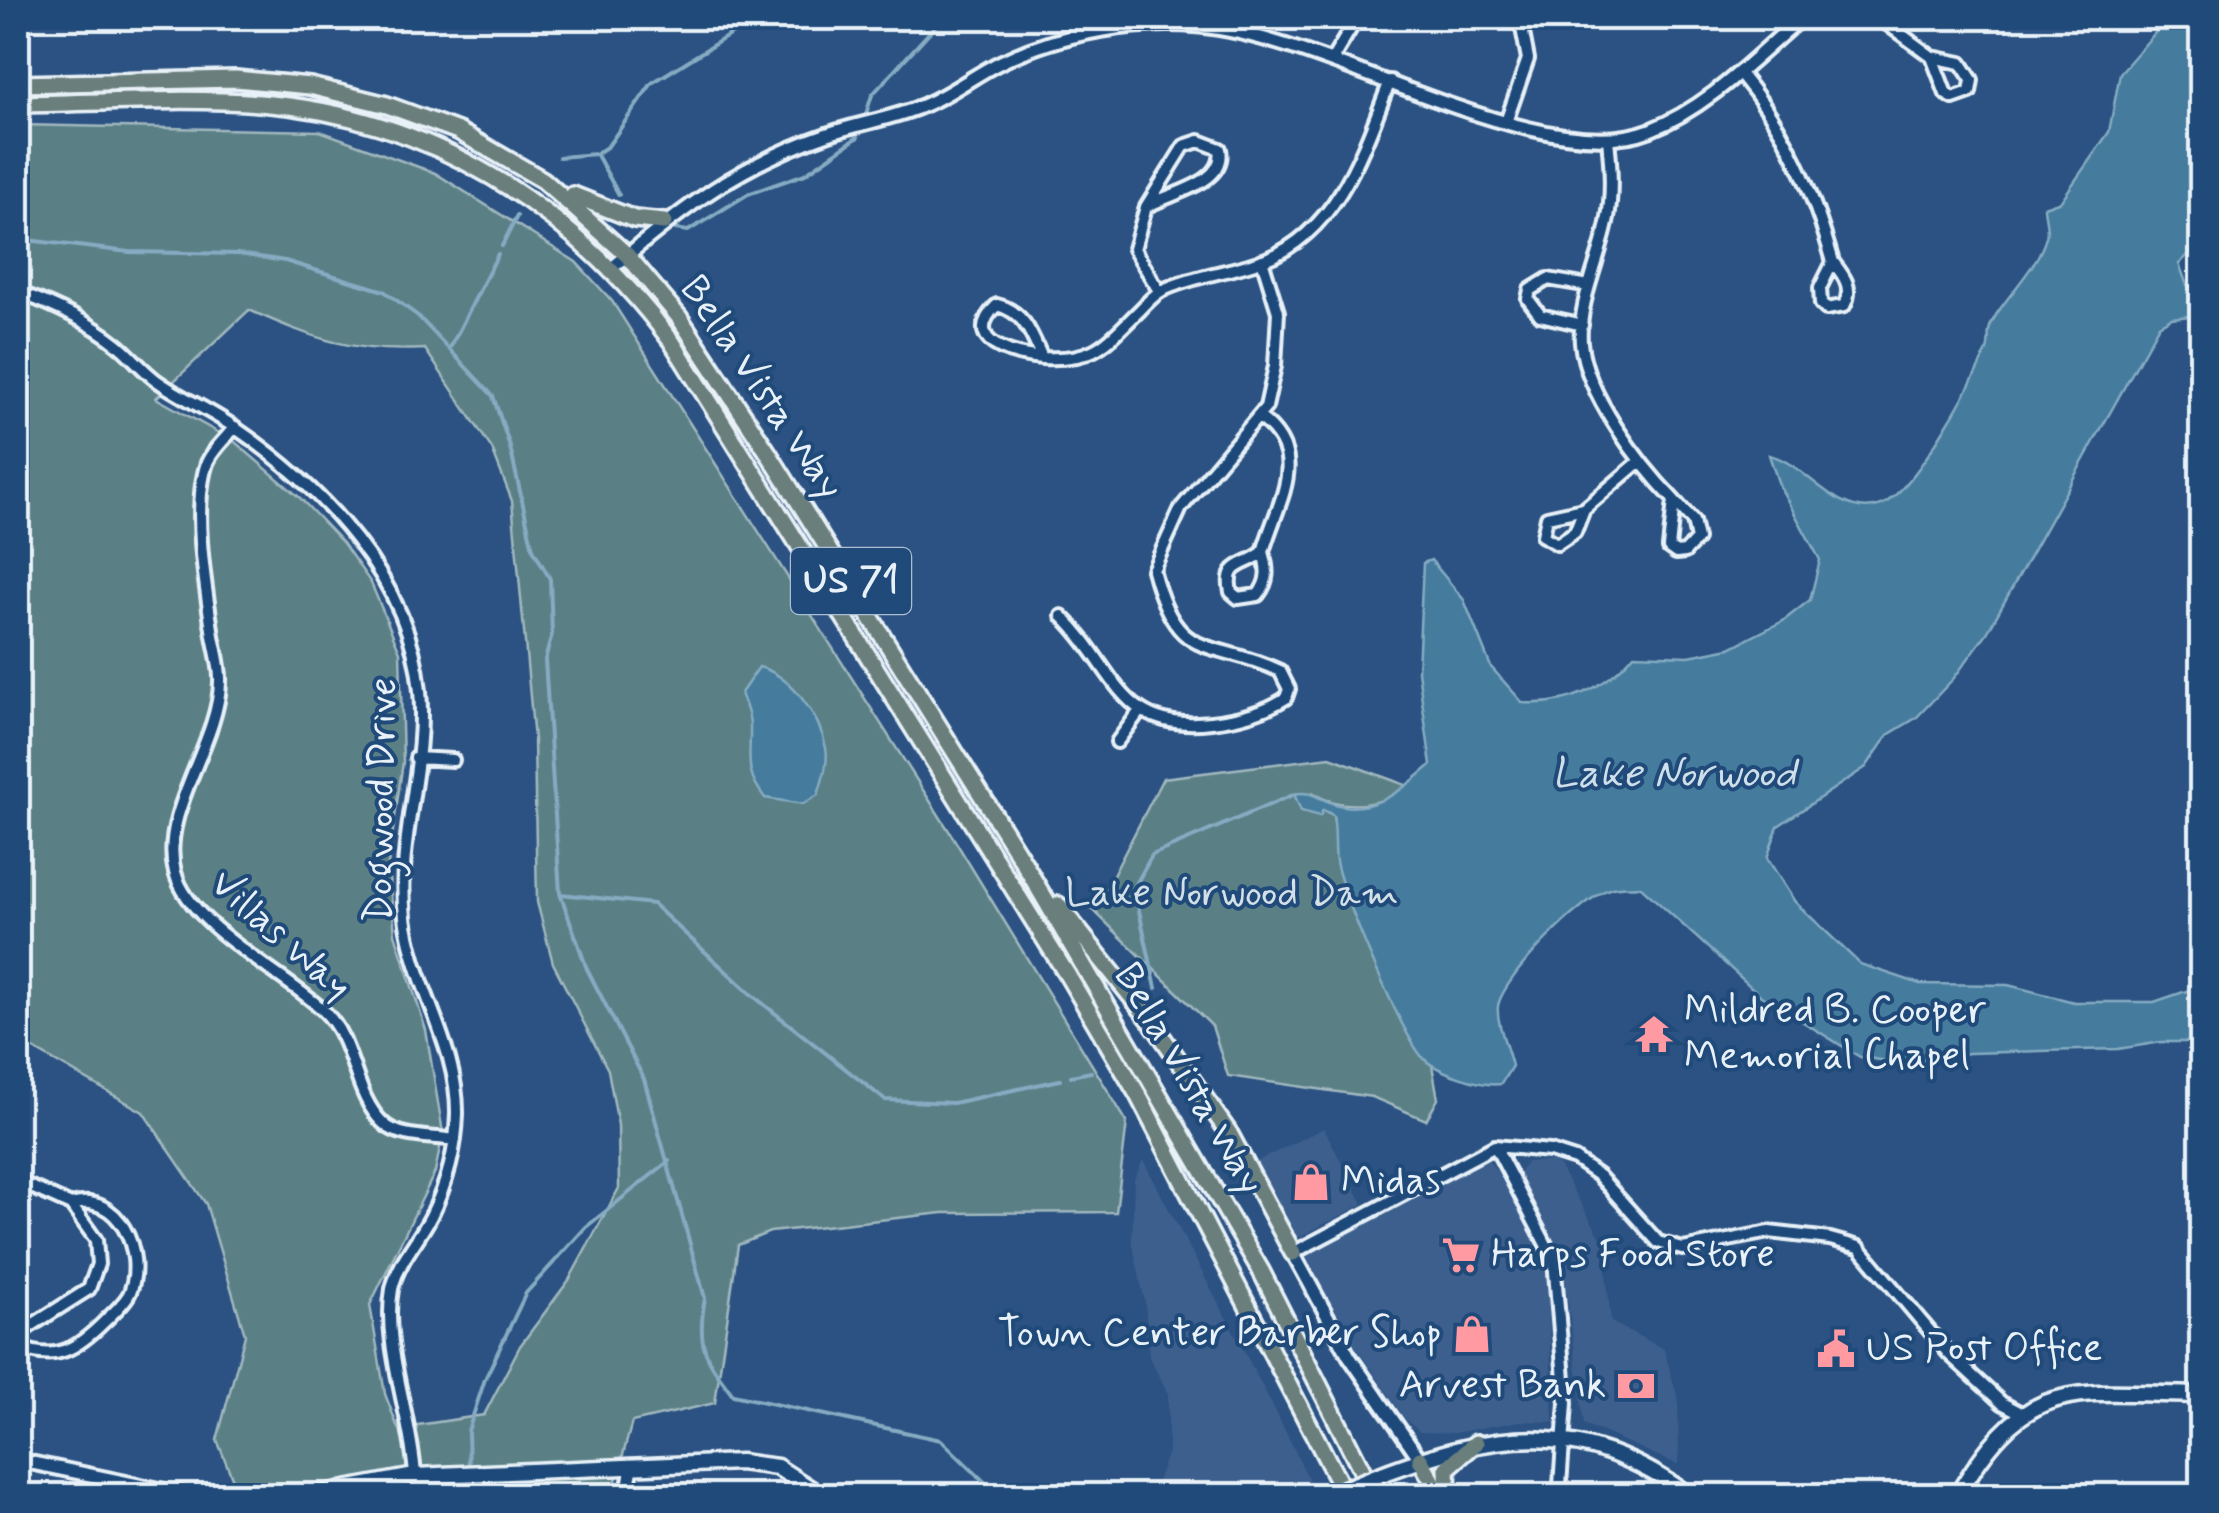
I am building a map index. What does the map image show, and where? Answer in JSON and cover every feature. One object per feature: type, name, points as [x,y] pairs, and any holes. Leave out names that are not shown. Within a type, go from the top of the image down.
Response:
[{"type":"main road","name":"Bella Vista Way","points":[[18,84],[236,79],[310,86],[387,105],[458,132],[543,180],[627,255],[679,317],[1022,860],[1251,1254],[1375,1496]]},
{"type":"main road","name":"Bella Vista Way","points":[[18,104],[259,103],[320,110],[378,124],[432,144],[520,191],[612,268],[672,342],[1068,976],[1138,1095],[1346,1496]]},
{"type":"main road","points":[[543,180],[594,207],[664,222]]},
{"type":"main road","points":[[1022,860],[1151,1021],[1229,1133],[1293,1253]]},
{"type":"main road","points":[[1957,1496],[1997,1433],[2020,1413],[2073,1395],[2202,1395]]},
{"type":"main road","points":[[1312,1432],[1336,1496]]},
{"type":"main road","points":[[1327,1496],[1420,1459],[1476,1443],[1534,1436],[1606,1448],[1690,1496]]},
{"type":"main road","points":[[1444,1496],[1447,1468],[1476,1443]]},
{"type":"main road","points":[[1420,1459],[1444,1496]]},
{"type":"main road","points":[[308,1496],[422,1476],[740,1462],[776,1468],[822,1496]]},
{"type":"street","points":[[1332,58],[1357,18]]},
{"type":"street","points":[[1506,122],[1528,60],[1520,18]]},
{"type":"street","points":[[612,268],[664,222],[731,177],[829,134],[924,106],[1001,62],[1090,34],[1150,24],[1252,33],[1506,122],[1572,138],[1608,139],[1647,132],[1684,114],[1800,18]]},
{"type":"street","points":[[1879,18],[1932,56],[1950,58],[1969,70],[1970,92],[1962,97],[1946,94],[1932,56]]},
{"type":"street","points":[[1739,72],[1782,129],[1820,215],[1833,262]]},
{"type":"street","points":[[1042,358],[1020,316],[997,305],[988,314],[984,324],[990,341],[999,350],[1042,358],[1076,360],[1102,348],[1159,291],[1262,260],[1314,229],[1360,156],[1390,81]]},
{"type":"street","points":[[1608,139],[1611,200],[1582,325],[1588,373],[1640,461],[1693,521],[1697,539],[1684,552],[1676,553],[1668,548],[1674,500]]},
{"type":"street","points":[[1146,207],[1206,180],[1217,169],[1220,148],[1199,141],[1184,146],[1146,207],[1134,249],[1159,291]]},
{"type":"street","points":[[1062,616],[1082,636],[1139,712],[1166,722],[1202,723],[1258,712],[1286,698],[1290,689],[1280,671],[1196,646],[1174,626],[1152,570],[1181,508],[1259,417],[1273,379],[1278,312],[1262,260]]},
{"type":"street","points":[[1582,325],[1540,315],[1528,299],[1530,290],[1548,279],[1588,286]]},
{"type":"street","name":"Dogwood Drive","points":[[18,292],[84,319],[155,379],[235,427],[356,534],[388,586],[408,637],[420,687],[404,883],[405,917],[414,961],[454,1075],[455,1140],[431,1216],[406,1255],[392,1287],[391,1318],[422,1476]]},
{"type":"street","points":[[1259,417],[1284,438],[1290,455],[1264,552],[1265,587],[1258,595],[1238,598],[1229,582],[1234,566],[1264,552]]},
{"type":"street","name":"Villas Way","points":[[235,427],[209,458],[203,477],[206,593],[221,678],[214,719],[177,823],[172,850],[174,871],[196,910],[332,1021],[347,1041],[372,1111],[386,1126],[404,1134],[455,1140]]},
{"type":"street","points":[[1584,510],[1640,461]]},
{"type":"street","points":[[1117,742],[1139,712]]},
{"type":"street","points":[[416,758],[452,760]]},
{"type":"street","points":[[1495,1146],[1554,1260],[1564,1360],[1560,1484]]},
{"type":"street","points":[[1420,1459],[1349,1356],[1293,1253],[1495,1146],[1574,1158],[1599,1176],[1658,1242],[1671,1246],[1683,1249],[1769,1232],[1830,1238],[1859,1247],[1949,1354],[2002,1402],[2020,1413]]},
{"type":"street","points":[[18,1181],[71,1206],[96,1240],[95,1277],[88,1289],[18,1334]]},
{"type":"street","points":[[18,1346],[51,1356],[66,1353],[87,1339],[130,1294],[136,1264],[125,1228],[108,1208],[87,1200],[71,1206]]},
{"type":"street","points":[[18,1460],[191,1496]]},
{"type":"street","points":[[627,1496],[632,1467]]},
{"type":"shaded area","points":[[1324,1128],[1363,1204],[1295,1239],[1256,1162]]},
{"type":"shaded area","points":[[1143,1160],[1309,1480],[1271,1495],[1152,1495],[1168,1452],[1168,1393],[1149,1357],[1145,1303],[1132,1241],[1134,1179]]},
{"type":"shaded area","points":[[1481,1161],[1489,1161],[1499,1175],[1547,1267],[1553,1422],[1520,1421],[1454,1433],[1420,1432],[1406,1420],[1343,1328],[1305,1254]]},
{"type":"shaded area","points":[[1556,1161],[1603,1241],[1611,1322],[1664,1349],[1678,1399],[1679,1465],[1584,1424],[1562,1256],[1519,1173],[1527,1162]]},
{"type":"green space","points":[[18,125],[320,131],[435,173],[576,262],[612,301],[951,834],[1127,1122],[1116,1212],[943,1213],[770,1232],[738,1245],[715,1403],[632,1422],[612,1495],[239,1495],[217,1440],[245,1335],[206,1204],[143,1112],[18,1040]],"holes":[[[249,310],[334,342],[376,349],[425,349],[492,449],[512,501],[534,740],[537,902],[553,963],[608,1070],[618,1125],[619,1188],[569,1280],[520,1346],[484,1415],[398,1428],[385,1394],[370,1305],[435,1172],[443,1133],[426,1030],[395,934],[388,865],[403,762],[400,652],[371,583],[343,543],[299,497],[235,442],[156,398]]]},
{"type":"green space","name":"Lake Norwood Dam","points":[[1330,757],[1411,787],[1387,799],[1351,805],[1314,794],[1323,810],[1333,815],[1338,848],[1424,1059],[1432,1065],[1438,1099],[1426,1120],[1372,1097],[1228,1076],[1212,1026],[1091,908],[1101,899],[1163,778]]},
{"type":"water","name":"Lake Norwood","points":[[2168,18],[2201,18],[2201,242],[2179,264],[2187,285],[2201,292],[2201,315],[2171,318],[2159,325],[1987,633],[1954,678],[1916,718],[1888,735],[1866,767],[1778,826],[1767,858],[1795,902],[1860,964],[1920,984],[2008,985],[2074,1002],[2154,1002],[2201,986],[2201,1050],[2190,1042],[2162,1042],[2118,1049],[1969,1053],[1908,1064],[1860,1057],[1761,996],[1640,886],[1612,888],[1596,896],[1545,940],[1514,977],[1498,1006],[1500,1028],[1512,1066],[1501,1084],[1471,1081],[1430,1063],[1402,1022],[1348,901],[1336,861],[1333,815],[1323,810],[1320,816],[1301,811],[1294,794],[1360,806],[1386,798],[1431,765],[1418,671],[1423,563],[1431,560],[1464,600],[1491,667],[1523,703],[1555,701],[1584,692],[1611,676],[1634,654],[1689,656],[1730,648],[1783,621],[1810,600],[1820,560],[1779,485],[1769,455],[1796,468],[1835,497],[1863,508],[1892,498],[1907,482],[1940,437],[1968,387],[1987,350],[1994,318],[2042,249],[2047,233],[2044,207],[2061,201],[2109,132],[2120,73]]},
{"type":"water","points":[[759,667],[793,688],[811,711],[823,736],[826,766],[818,795],[803,804],[765,798],[751,771],[750,721],[741,693]]},
{"type":"waterway","points":[[559,157],[596,154],[608,146],[652,83],[736,31],[742,18]]},
{"type":"waterway","points":[[866,114],[872,95],[937,24],[958,18]]},
{"type":"waterway","points":[[675,229],[688,231],[748,194],[805,174],[858,137]]},
{"type":"waterway","points":[[597,155],[619,195]]},
{"type":"waterway","points":[[502,246],[517,216]]},
{"type":"waterway","points":[[18,239],[129,252],[239,254],[285,261],[384,291],[418,316],[493,396],[510,447],[533,549],[550,579],[552,634],[545,660],[560,893],[587,969],[644,1079],[705,1298],[702,1328],[709,1361],[733,1395],[941,1440],[999,1496]]},
{"type":"waterway","points":[[450,348],[498,254]]},
{"type":"waterway","points":[[1156,988],[1134,888],[1152,855],[1295,794]]},
{"type":"waterway","points":[[561,894],[653,904],[752,995],[885,1100],[953,1103],[1060,1080]]},
{"type":"waterway","points":[[1071,1076],[1091,1072]]},
{"type":"waterway","points":[[469,1471],[468,1431],[485,1379],[526,1293],[586,1227],[669,1161]]},
{"type":"waterway","points":[[469,1480],[469,1496]]},
{"type":"place","name":"Mildred B. Cooper Memorial Chapel","points":[[1654,1034]]},
{"type":"place","name":"Midas","points":[[1311,1182]]},
{"type":"place","name":"Harps Food Store","points":[[1461,1255]]},
{"type":"place","name":"Town Center Barber Shop","points":[[1472,1334]]},
{"type":"place","name":"US Post Office","points":[[1836,1349]]},
{"type":"place","name":"Arvest Bank","points":[[1636,1386]]}]
